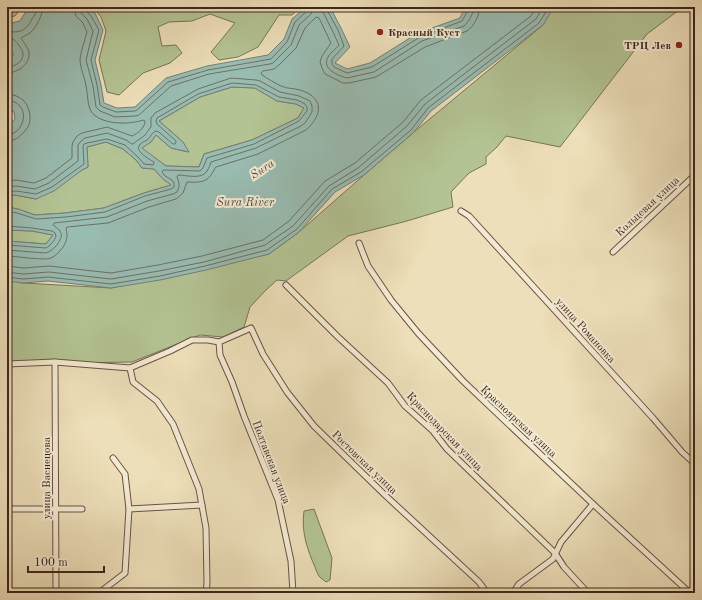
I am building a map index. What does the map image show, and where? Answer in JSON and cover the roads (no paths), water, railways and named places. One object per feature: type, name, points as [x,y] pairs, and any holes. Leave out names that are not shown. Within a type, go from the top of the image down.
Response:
[{"type":"street","name":"Кольцевая улица","points":[[613,252],[695,175]]},
{"type":"street","name":"улица Романовка","points":[[461,211],[469,216],[653,418],[682,452],[695,464]]},
{"type":"street","name":"Красноярская улица","points":[[359,243],[368,266],[391,300],[418,333],[463,381],[690,593]]},
{"type":"street","name":"Краснодарская улица","points":[[286,285],[337,336],[388,383],[405,406],[433,431],[447,449],[555,553],[564,567],[588,593]]},
{"type":"street","name":"Ростовская улица","points":[[219,342],[251,328],[263,354],[287,392],[314,426],[386,496],[479,582],[487,593]]},
{"type":"street","points":[[7,364],[55,362],[130,368],[192,340],[219,342]]},
{"type":"street","name":"Полтавская улица","points":[[219,342],[220,355],[278,500],[291,561],[293,593]]},
{"type":"street","name":"улица Васнецова","points":[[55,362],[56,593]]},
{"type":"street","points":[[130,368],[133,382],[157,402],[173,424],[199,489],[206,528],[206,593]]},
{"type":"street","points":[[99,593],[125,573],[129,509],[125,474],[113,458]]},
{"type":"street","points":[[513,593],[519,584],[553,559],[561,542],[593,504]]},
{"type":"street","points":[[129,509],[202,505]]},
{"type":"street","points":[[7,509],[82,509]]},
{"type":"water","name":"Sura River","points":[[87,7],[95,13],[103,30],[95,60],[104,103],[117,108],[135,107],[166,78],[207,66],[268,55],[284,39],[292,19],[306,7],[330,7],[350,47],[335,63],[347,69],[370,63],[418,33],[460,18],[465,7],[554,7],[543,25],[431,111],[414,132],[364,175],[335,192],[299,232],[269,254],[160,280],[111,288],[48,281],[23,283],[7,281],[7,241],[46,244],[53,235],[32,231],[7,230],[7,207],[35,215],[104,208],[171,185],[154,169],[142,168],[136,160],[123,149],[106,142],[87,147],[88,167],[54,191],[36,199],[15,195],[7,196],[7,127],[15,119],[14,112],[7,109],[7,59],[14,55],[7,45],[7,24],[20,21],[28,8]],"holes":[[[232,87],[255,88],[277,101],[296,104],[304,108],[298,118],[252,140],[204,154],[199,167],[166,166],[142,148],[151,142],[156,135],[171,148],[189,152],[183,142],[159,121],[200,97]]]},
{"type":"place","name":"Красный Куст","points":[[380,32]]},
{"type":"place","name":"ТРЦ Лев","points":[[679,45]]},
{"type":"water label","name":"Sura","points":[[262,169]]}]
